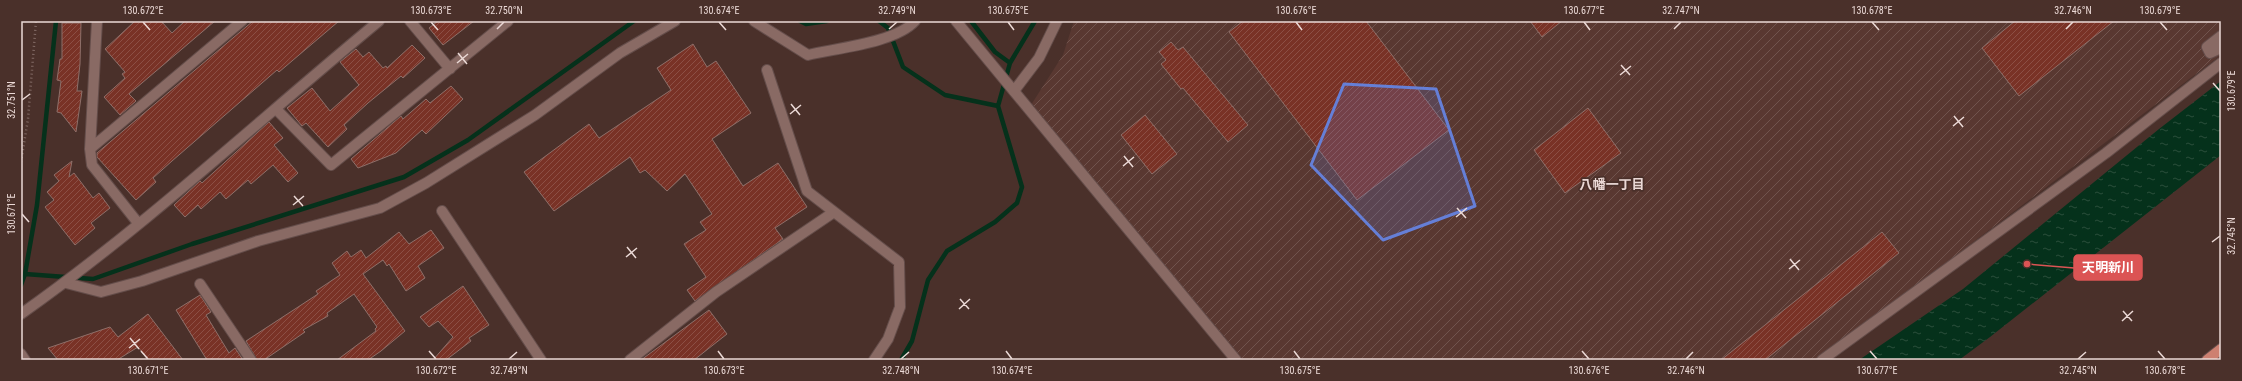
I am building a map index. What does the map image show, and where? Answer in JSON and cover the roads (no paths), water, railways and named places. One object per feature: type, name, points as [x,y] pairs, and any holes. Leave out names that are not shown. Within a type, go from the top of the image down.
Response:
[{"type":"main road","points":[[2207,360],[2221,349]]},
{"type":"street","points":[[98,21],[90,149],[92,165],[138,223]]},
{"type":"street","points":[[90,149],[242,21]]},
{"type":"street","points":[[21,314],[68,281],[276,109],[379,21]]},
{"type":"street","points":[[410,21],[450,69]]},
{"type":"street","points":[[276,109],[331,165],[508,21]]},
{"type":"street","points":[[68,281],[102,292],[142,281],[258,241],[380,208],[426,183],[535,115],[620,53],[675,21]]},
{"type":"street","points":[[754,21],[808,55],[881,38],[911,25]]},
{"type":"street","points":[[956,21],[1236,360]]},
{"type":"street","points":[[1014,91],[1039,58],[1057,21]]},
{"type":"street","points":[[2221,36],[2206,48],[2210,53],[2221,48]]},
{"type":"street","points":[[1822,360],[2106,153],[2221,63]]},
{"type":"street","points":[[767,70],[807,191],[899,262],[900,307],[888,339],[874,360]]},
{"type":"street","points":[[442,211],[541,360]]},
{"type":"street","points":[[630,360],[716,292],[834,212]]},
{"type":"street","points":[[200,284],[251,360]]},
{"type":"street","points":[[21,354],[25,360]]},
{"type":"water","points":[[2221,81],[2221,155],[1990,337],[1959,360],[1859,360],[1963,289],[2159,129]]},
{"type":"waterway","points":[[56,21],[37,205],[25,274],[93,279],[192,244],[404,177],[468,140],[634,21]]},
{"type":"waterway","points":[[800,21],[806,24],[827,21]]},
{"type":"waterway","points":[[879,21],[888,28],[903,67],[945,95],[998,106]]},
{"type":"waterway","points":[[971,21],[995,52],[1010,63]]},
{"type":"waterway","points":[[901,360],[912,341],[928,280],[947,251],[995,222],[1017,203],[1022,187],[998,106],[1010,63],[1035,21]]},
{"type":"waterway","points":[[21,285],[25,274]]},
{"type":"place","name":"天明新川","points":[[2027,264]]},
{"type":"district","name":"八幡一丁目","points":[[1612,184]]}]
